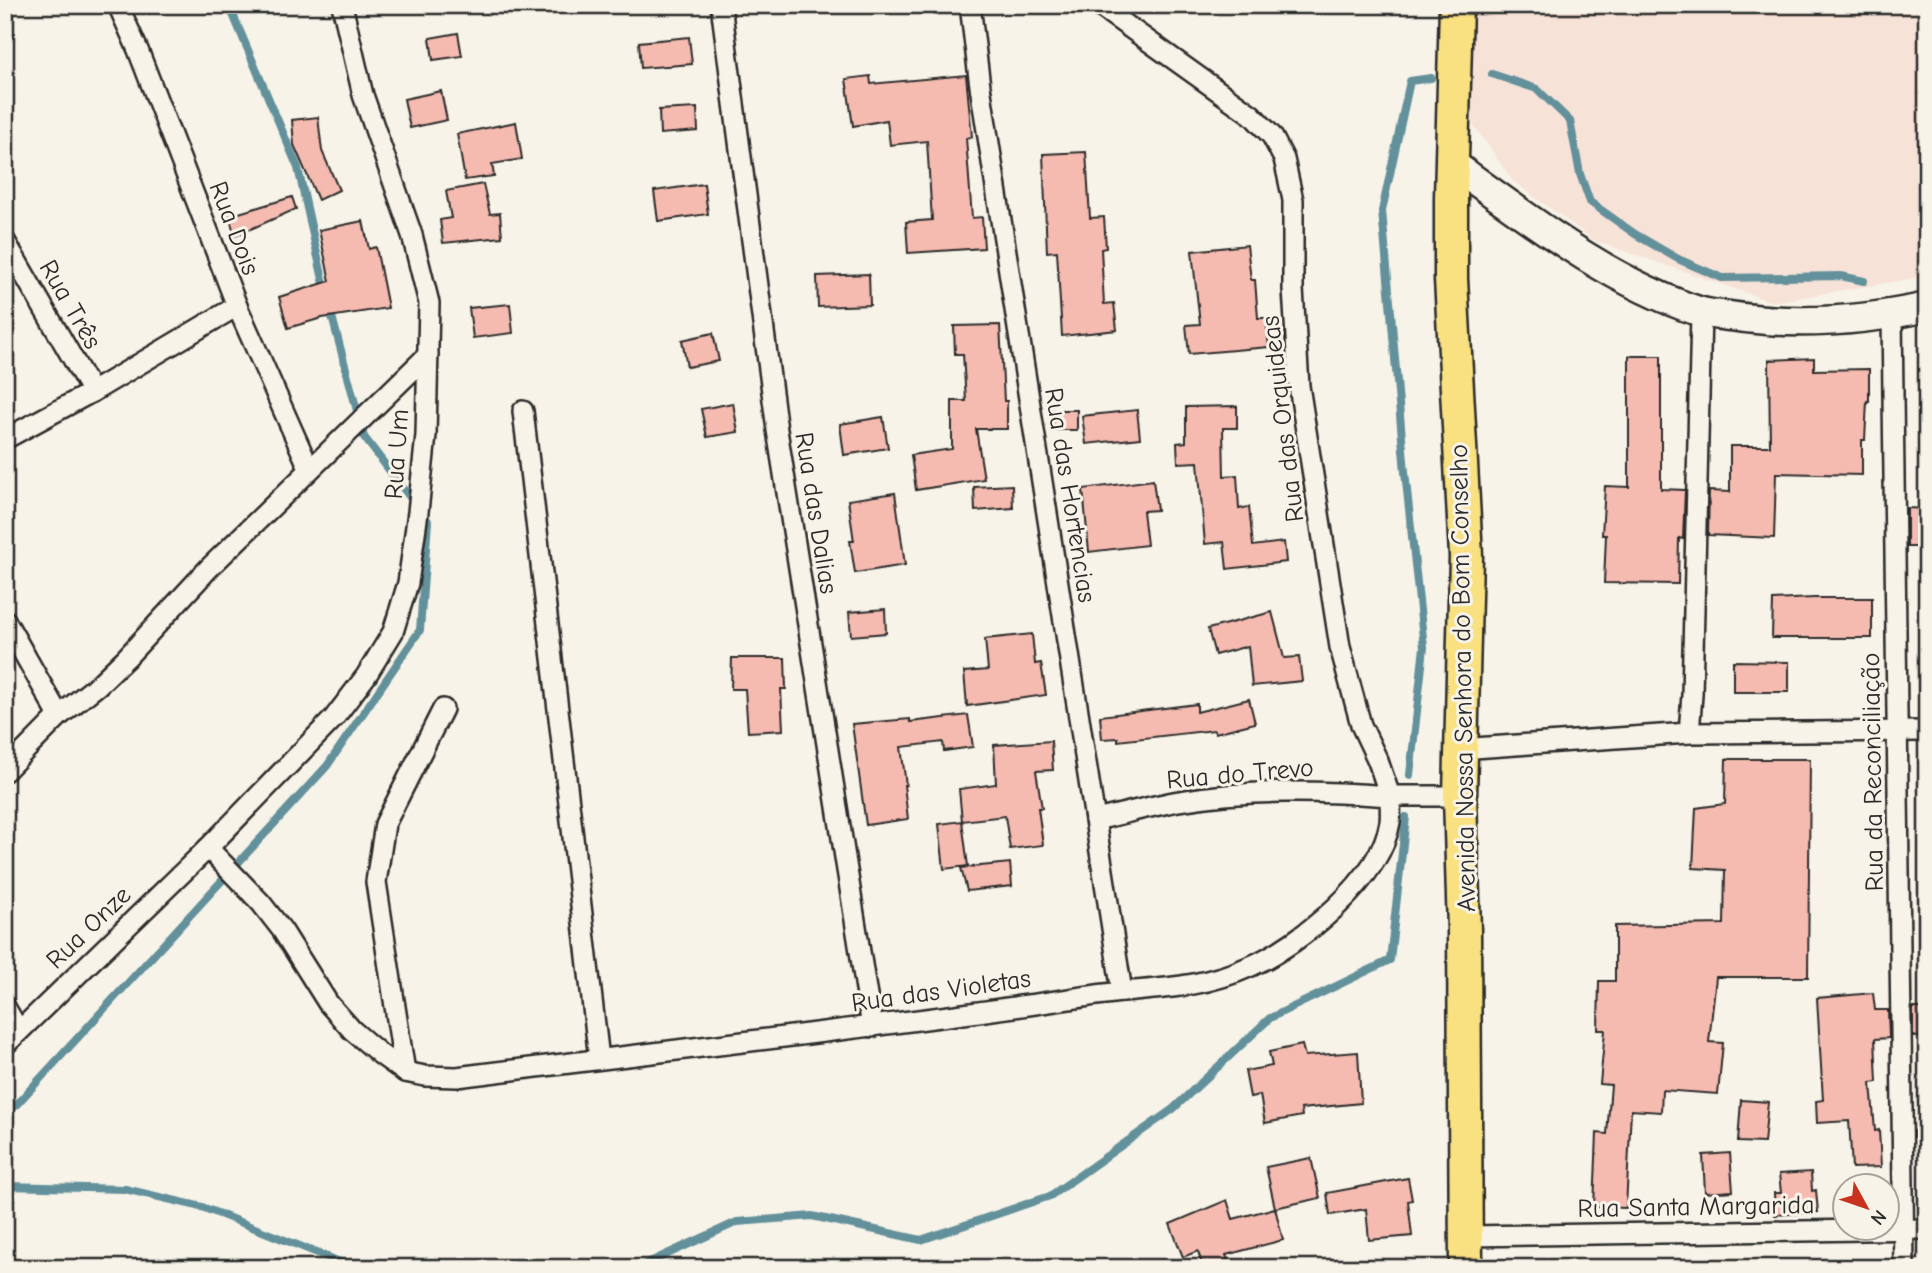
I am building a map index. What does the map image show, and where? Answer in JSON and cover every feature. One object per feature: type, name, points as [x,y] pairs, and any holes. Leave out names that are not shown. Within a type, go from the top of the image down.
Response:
[{"type":"main road","name":"Avenida Nossa Senhora do Bom Conselho","points":[[1456,5],[1451,163],[1451,279],[1466,556],[1460,749],[1466,1268]]},
{"type":"main road","points":[[1451,163],[1607,268],[1653,292],[1701,312],[1754,320],[1819,321],[1892,315],[1927,307]]},
{"type":"street","name":"Rua Dois","points":[[118,5],[237,306],[309,468]]},
{"type":"street","name":"Rua Um","points":[[208,848],[334,718],[366,676],[393,632],[408,583],[426,435],[429,303],[412,235],[363,95],[342,5]]},
{"type":"street","name":"Rua das Dalias","points":[[722,5],[777,430],[872,1027]]},
{"type":"street","name":"Rua das Hortencias","points":[[970,5],[980,86],[1122,992]]},
{"type":"street","name":"Rua das Orquideas","points":[[1098,5],[1252,116],[1272,136],[1284,159],[1293,200],[1293,289],[1299,386],[1340,647],[1361,725],[1378,761],[1390,796]]},
{"type":"street","name":"Rua Três","points":[[5,241],[92,392]]},
{"type":"street","points":[[5,439],[92,392],[237,306]]},
{"type":"street","points":[[1689,733],[1701,312]]},
{"type":"street","name":"Rua da Reconciliação","points":[[1892,315],[1903,1268]]},
{"type":"street","points":[[5,771],[59,716],[126,658],[210,567],[428,355]]},
{"type":"street","points":[[523,411],[599,1059]]},
{"type":"street","points":[[5,620],[59,716]]},
{"type":"street","points":[[405,1072],[376,882],[385,824],[443,709]]},
{"type":"street","points":[[1460,749],[1689,733],[1927,731]]},
{"type":"street","name":"Rua do Trevo","points":[[1095,820],[1181,801],[1230,795],[1342,793],[1390,796]]},
{"type":"street","points":[[1390,796],[1460,796]]},
{"type":"street","name":"Rua das Violetas","points":[[405,1072],[457,1077],[872,1027],[1122,992],[1170,989],[1212,980],[1250,967],[1287,948],[1323,919],[1356,884],[1379,851],[1390,822],[1390,796]]},
{"type":"street","points":[[208,848],[282,930],[328,1003],[352,1030],[405,1072]]},
{"type":"street","name":"Rua Onze","points":[[12,1038],[208,848]]},
{"type":"street","points":[[5,1007],[12,1038]]},
{"type":"street","name":"Rua Santa Margarida","points":[[1467,1236],[1927,1229]]},
{"type":"shaded area","points":[[1473,5],[1927,5],[1927,276],[1773,302],[1595,241],[1513,181],[1472,123]]},
{"type":"building","points":[[458,33],[462,56],[433,60],[430,38]]},
{"type":"building","points":[[689,37],[692,64],[641,68],[639,42]]},
{"type":"building","points":[[966,75],[972,137],[966,138],[972,218],[982,217],[984,248],[908,253],[906,222],[932,220],[927,141],[890,145],[887,120],[853,126],[846,79],[870,76],[871,84]]},
{"type":"building","points":[[441,91],[447,120],[410,128],[404,99]]},
{"type":"building","points":[[697,108],[698,131],[660,134],[659,110]]},
{"type":"building","points":[[318,117],[322,151],[339,190],[318,200],[294,145],[292,120]]},
{"type":"building","points":[[516,122],[522,159],[492,164],[494,176],[465,180],[457,134]]},
{"type":"building","points":[[1086,152],[1090,218],[1104,217],[1106,248],[1101,249],[1104,304],[1114,303],[1117,330],[1062,336],[1057,251],[1047,252],[1043,154]]},
{"type":"building","points":[[483,184],[490,214],[500,213],[502,237],[443,243],[440,220],[451,218],[446,191]]},
{"type":"building","points":[[704,184],[708,214],[658,221],[654,191]]},
{"type":"building","points":[[292,197],[296,209],[235,236],[229,216]]},
{"type":"building","points":[[363,221],[369,249],[376,247],[388,308],[322,318],[288,328],[279,297],[330,281],[319,230]]},
{"type":"building","points":[[1247,245],[1251,280],[1255,280],[1258,318],[1266,318],[1269,347],[1189,354],[1186,325],[1200,324],[1192,251]]},
{"type":"building","points":[[869,274],[870,305],[818,307],[817,276]]},
{"type":"building","points":[[510,304],[513,333],[473,338],[469,308]]},
{"type":"building","points":[[1000,325],[1007,429],[976,429],[984,479],[916,490],[911,455],[952,449],[952,401],[966,401],[963,354],[955,354],[954,326]]},
{"type":"building","points":[[713,333],[719,361],[687,367],[682,340]]},
{"type":"building","points":[[1629,356],[1661,356],[1661,489],[1685,490],[1683,539],[1679,538],[1678,584],[1604,583],[1606,535],[1602,535],[1605,486],[1629,487]]},
{"type":"building","points":[[1814,358],[1814,370],[1869,369],[1869,401],[1865,440],[1862,440],[1862,475],[1776,473],[1774,538],[1708,535],[1709,491],[1730,492],[1730,446],[1770,446],[1769,360]]},
{"type":"building","points":[[733,403],[738,432],[707,437],[701,409]]},
{"type":"building","points":[[1237,406],[1237,428],[1223,428],[1224,476],[1237,475],[1239,509],[1249,507],[1253,546],[1284,542],[1286,562],[1227,569],[1224,542],[1205,544],[1198,462],[1178,463],[1177,443],[1186,442],[1186,407]]},
{"type":"building","points":[[1054,410],[1077,410],[1077,430],[1053,430]]},
{"type":"building","points":[[1137,410],[1140,438],[1086,444],[1082,416]]},
{"type":"building","points":[[883,417],[888,448],[844,455],[840,424]]},
{"type":"building","points":[[1153,480],[1157,510],[1143,511],[1147,545],[1089,552],[1083,489]]},
{"type":"building","points":[[1012,485],[1013,508],[975,511],[974,487]]},
{"type":"building","points":[[895,493],[905,565],[855,573],[848,500]]},
{"type":"building","points":[[1907,508],[1927,509],[1927,547],[1907,547]]},
{"type":"building","points":[[1872,598],[1872,638],[1772,638],[1773,600]]},
{"type":"building","points":[[885,609],[886,633],[851,636],[849,612]]},
{"type":"building","points":[[1272,612],[1284,658],[1299,657],[1302,681],[1252,686],[1248,646],[1215,655],[1208,629]]},
{"type":"building","points":[[1032,634],[1035,664],[1041,663],[1046,695],[967,706],[964,672],[988,670],[985,639]]},
{"type":"building","points":[[732,658],[785,658],[786,689],[781,689],[783,730],[748,732],[745,689],[731,689]]},
{"type":"building","points":[[1733,661],[1789,662],[1789,692],[1733,692]]},
{"type":"building","points":[[1249,699],[1255,723],[1215,733],[1214,730],[1118,741],[1118,738],[1102,739],[1100,716],[1197,704],[1197,712]]},
{"type":"building","points":[[968,715],[973,747],[944,751],[943,742],[901,747],[908,819],[866,825],[852,724],[910,719],[910,722]]},
{"type":"building","points":[[1051,741],[1053,770],[1036,771],[1042,808],[1038,808],[1043,845],[1010,849],[1005,816],[962,821],[959,789],[996,784],[994,745]]},
{"type":"building","points":[[1726,759],[1810,759],[1808,977],[1716,977],[1709,1042],[1723,1043],[1718,1094],[1662,1090],[1661,1112],[1631,1110],[1626,1208],[1594,1207],[1597,1133],[1607,1134],[1611,1085],[1600,1084],[1605,1030],[1598,1030],[1599,981],[1615,981],[1615,926],[1724,924],[1725,870],[1693,868],[1696,808],[1725,804]]},
{"type":"building","points":[[962,821],[968,866],[944,869],[939,824]]},
{"type":"building","points":[[1010,863],[1012,886],[967,891],[961,868]]},
{"type":"building","points":[[1873,993],[1875,1010],[1888,1010],[1889,1038],[1875,1039],[1877,1082],[1871,1083],[1875,1131],[1879,1130],[1881,1167],[1852,1168],[1849,1121],[1817,1123],[1816,1101],[1823,1100],[1817,998]]},
{"type":"building","points":[[1913,1008],[1927,1008],[1927,1036],[1913,1037]]},
{"type":"building","points":[[1302,1045],[1305,1056],[1358,1052],[1361,1103],[1301,1109],[1302,1116],[1265,1123],[1260,1095],[1250,1097],[1245,1071],[1272,1066],[1269,1052]]},
{"type":"building","points":[[1741,1100],[1768,1102],[1764,1143],[1738,1142]]},
{"type":"building","points":[[1730,1153],[1733,1191],[1705,1193],[1703,1155]]},
{"type":"building","points":[[1311,1158],[1320,1198],[1275,1208],[1266,1167]]},
{"type":"building","points":[[1811,1172],[1812,1191],[1816,1190],[1818,1212],[1775,1215],[1774,1193],[1781,1193],[1779,1174]]},
{"type":"building","points":[[1408,1178],[1412,1200],[1408,1201],[1412,1236],[1369,1240],[1366,1209],[1330,1215],[1327,1193]]},
{"type":"building","points":[[1227,1200],[1233,1219],[1275,1208],[1283,1240],[1226,1255],[1231,1268],[1203,1268],[1198,1251],[1183,1257],[1170,1224]]},
{"type":"waterway","points":[[229,5],[298,168],[326,293]]},
{"type":"waterway","points":[[1492,74],[1537,89],[1570,121],[1580,174],[1590,202],[1635,234],[1678,259],[1722,278],[1841,276],[1864,281]]},
{"type":"waterway","points":[[1410,775],[1424,647],[1405,472],[1382,211],[1410,81],[1431,78]]},
{"type":"waterway","points":[[5,1117],[327,766],[420,630],[428,521],[364,437],[330,309]]},
{"type":"waterway","points":[[637,1268],[737,1222],[812,1216],[921,1240],[1050,1196],[1173,1109],[1270,1018],[1390,960],[1406,817]]},
{"type":"waterway","points":[[5,1186],[125,1189],[202,1207],[355,1268]]}]
